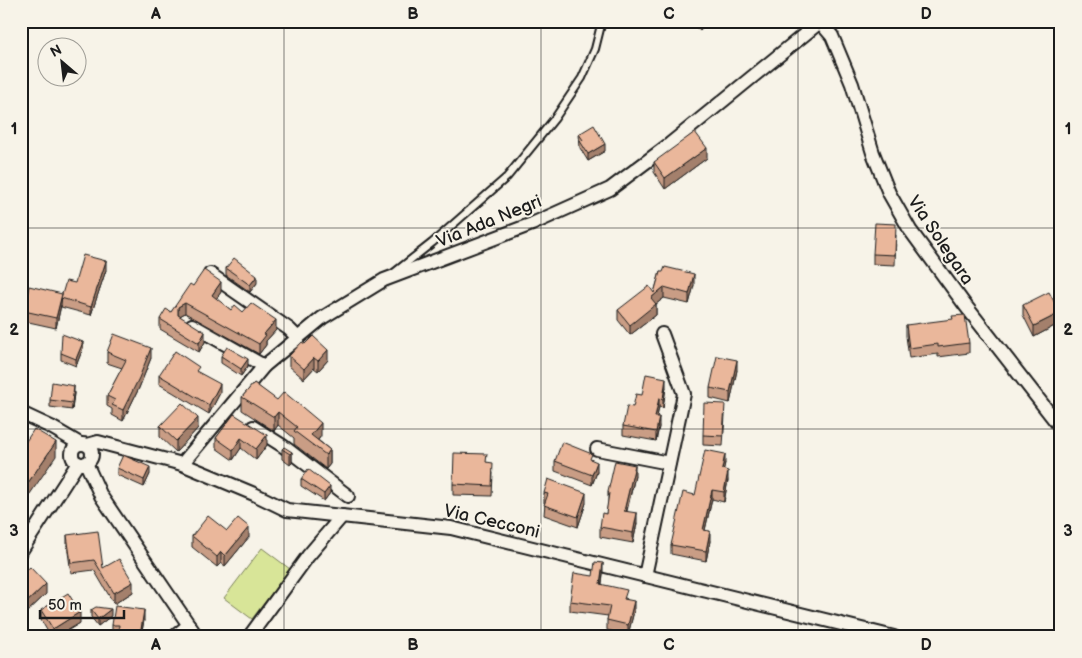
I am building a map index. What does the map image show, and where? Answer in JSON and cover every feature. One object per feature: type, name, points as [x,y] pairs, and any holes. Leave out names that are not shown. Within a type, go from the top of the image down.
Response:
[{"type":"street","name":"Via Ada Negri","points":[[182,464],[235,415],[249,384],[264,366],[322,318],[384,280],[532,224],[610,189],[670,144],[814,23]]},
{"type":"street","name":"Via Solegara","points":[[814,23],[832,36],[852,84],[873,154],[889,193],[910,230],[965,305],[1061,428]]},
{"type":"street","points":[[210,274],[289,328],[298,338]]},
{"type":"street","points":[[185,321],[264,366]]},
{"type":"street","points":[[645,576],[684,394],[662,334]]},
{"type":"street","points":[[249,384],[263,393]]},
{"type":"street","name":"Via Cecconi","points":[[21,413],[84,445],[98,442],[182,464],[287,510],[451,528],[894,637]]},
{"type":"street","points":[[235,415],[283,446],[348,496]]},
{"type":"street","points":[[21,551],[82,463],[92,456],[91,450],[84,445]]},
{"type":"street","points":[[597,450],[669,463]]},
{"type":"street","points":[[82,463],[101,496],[197,637]]},
{"type":"street","points":[[249,637],[308,556],[342,516]]},
{"type":"street","points":[[174,637],[189,626]]},
{"type":"lane","points":[[384,280],[432,243],[507,177],[555,118],[582,78],[595,49],[602,21]]},
{"type":"green space","points":[[262,548],[290,569],[252,619],[224,598]]},
{"type":"building","points":[[594,125],[605,144],[588,154],[580,141],[583,140],[579,134]]},
{"type":"building","points":[[695,132],[707,148],[665,178],[654,162]]},
{"type":"building","points":[[875,223],[896,224],[895,255],[873,254]]},
{"type":"building","points":[[83,255],[106,261],[91,307],[61,298],[66,281],[75,283]]},
{"type":"building","points":[[234,258],[257,276],[250,285],[226,268]]},
{"type":"building","points":[[665,267],[694,274],[689,294],[664,287],[651,298],[656,304],[630,325],[618,310],[649,286],[654,293],[660,272],[663,272]]},
{"type":"building","points":[[204,270],[221,282],[212,295],[231,310],[235,305],[243,312],[251,303],[276,320],[264,334],[266,335],[259,344],[185,303],[178,307],[178,315],[205,332],[199,343],[160,319],[166,309],[171,312],[190,284],[193,286]]},
{"type":"building","points":[[29,286],[62,294],[56,318],[24,311]]},
{"type":"building","points":[[1049,292],[1060,313],[1034,326],[1023,305]]},
{"type":"building","points":[[965,315],[969,343],[938,347],[938,344],[909,348],[906,325],[953,319],[952,316]]},
{"type":"building","points":[[62,334],[83,342],[76,359],[61,353]]},
{"type":"building","points":[[114,334],[151,348],[123,410],[112,405],[115,400],[107,396],[126,360],[107,352]]},
{"type":"building","points":[[313,336],[328,350],[318,361],[314,358],[304,369],[289,356],[302,342],[305,344]]},
{"type":"building","points":[[227,347],[248,359],[241,369],[221,356]]},
{"type":"building","points":[[175,351],[199,367],[196,371],[220,384],[209,405],[159,375]]},
{"type":"building","points":[[717,356],[737,360],[730,392],[710,388]]},
{"type":"building","points":[[646,374],[666,378],[663,399],[659,398],[655,417],[659,417],[656,432],[623,426],[627,406],[633,407],[636,394],[642,395]]},
{"type":"building","points":[[52,382],[74,386],[72,403],[50,400]]},
{"type":"building","points":[[254,383],[277,400],[284,392],[321,423],[311,435],[330,450],[326,455],[294,431],[297,427],[278,412],[274,417],[242,397]]},
{"type":"building","points":[[182,403],[198,418],[176,441],[160,426]]},
{"type":"building","points":[[704,403],[725,404],[723,436],[703,435]]},
{"type":"building","points":[[234,414],[267,435],[256,449],[241,438],[233,450],[216,438]]},
{"type":"building","points":[[34,429],[56,442],[21,493],[21,449]]},
{"type":"building","points":[[562,442],[592,454],[590,459],[597,462],[592,475],[555,461]]},
{"type":"building","points":[[284,447],[292,452],[290,454],[282,449]]},
{"type":"building","points":[[705,450],[725,454],[722,469],[728,471],[724,492],[712,490],[703,530],[710,531],[706,551],[671,545],[683,492],[695,495]]},
{"type":"building","points":[[454,453],[487,454],[486,462],[493,463],[492,486],[453,484]]},
{"type":"building","points":[[123,455],[150,467],[144,480],[117,468]]},
{"type":"building","points":[[615,461],[635,465],[624,511],[637,513],[633,533],[600,527],[602,513],[606,514],[608,492]]},
{"type":"building","points":[[308,469],[330,486],[324,494],[301,479]]},
{"type":"building","points":[[548,479],[586,493],[578,517],[544,505],[548,494],[544,493]]},
{"type":"building","points":[[208,516],[227,531],[238,518],[249,527],[225,556],[221,552],[217,557],[192,536]]},
{"type":"building","points":[[98,531],[103,568],[119,559],[133,582],[114,593],[94,560],[71,563],[67,535]]},
{"type":"building","points":[[595,562],[603,563],[600,584],[627,590],[624,599],[634,601],[628,625],[607,620],[610,606],[570,601],[574,573],[593,576]]},
{"type":"building","points":[[30,567],[46,584],[26,603],[21,598],[21,575]]},
{"type":"building","points":[[68,593],[80,612],[53,629],[41,610]]},
{"type":"building","points":[[115,606],[144,610],[140,636],[118,633],[119,625],[112,625]]},
{"type":"building","points":[[96,607],[111,609],[98,619],[91,610]]},
{"type":"building","points":[[21,628],[28,634],[31,631],[36,637],[21,637]]}]
